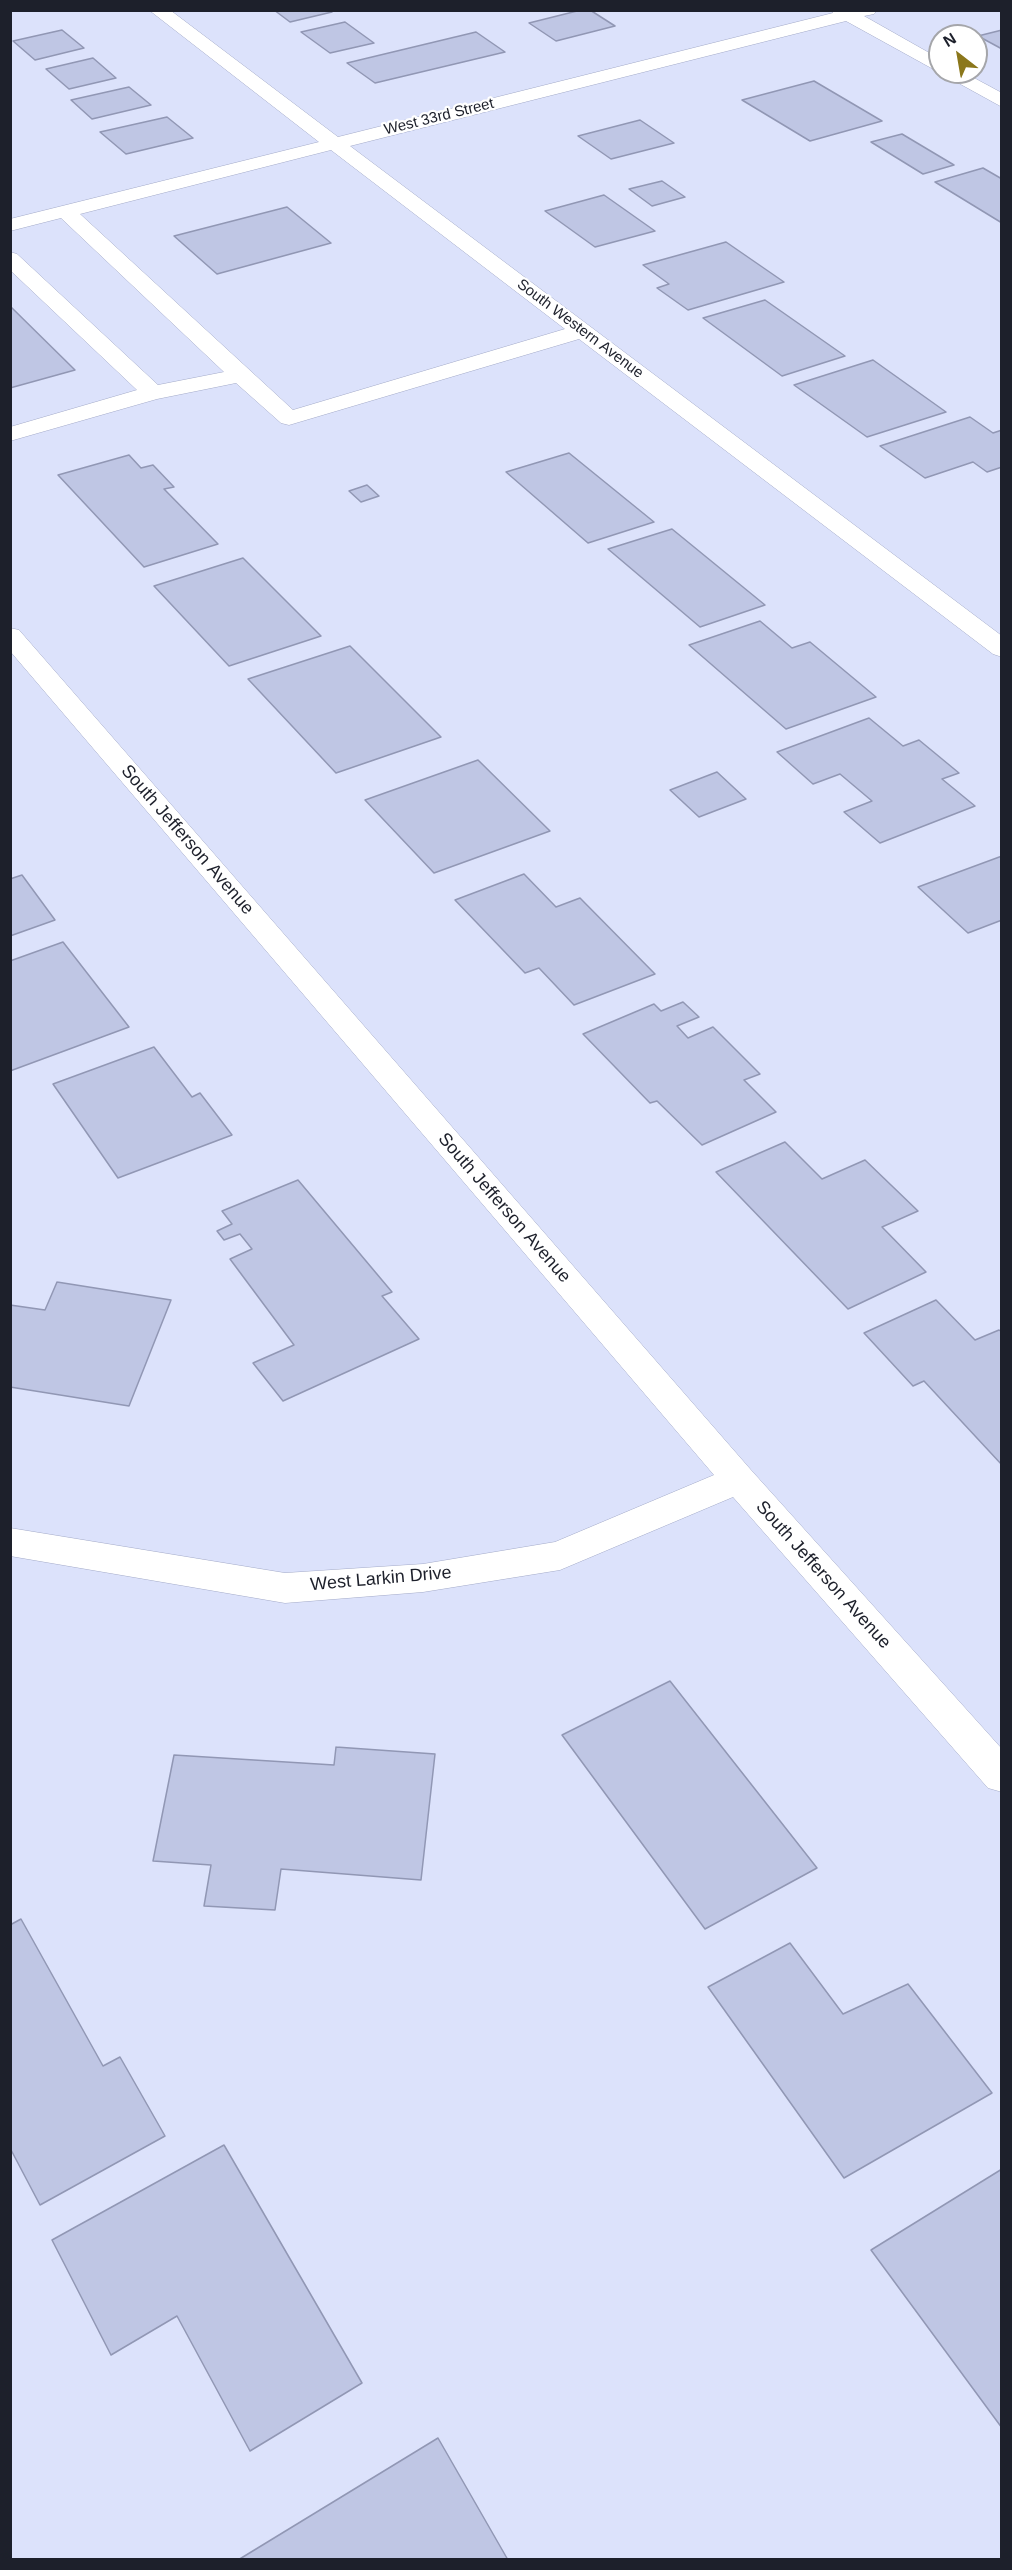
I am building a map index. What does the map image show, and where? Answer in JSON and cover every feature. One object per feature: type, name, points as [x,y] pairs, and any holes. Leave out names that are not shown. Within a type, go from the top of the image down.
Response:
[{"type":"street","name":"South Western Avenue","points":[[158,10],[1002,649]]},
{"type":"street","name":"West 33rd Street","points":[[10,225],[845,13],[868,10]]},
{"type":"street","points":[[845,13],[928,60]]},
{"type":"street","points":[[971,84],[1002,101]]},
{"type":"street","points":[[64,211],[288,418],[582,331]]},
{"type":"street","points":[[10,258],[153,393]]},
{"type":"street","points":[[10,434],[153,393],[242,375]]},
{"type":"street","name":"South Jefferson Avenue","points":[[10,635],[739,1480],[1002,1776]]},
{"type":"street","name":"West Larkin Drive","points":[[10,1542],[285,1588],[423,1578],[560,1556],[739,1480]]},
{"type":"building","points":[[274,10],[330,10],[332,12],[290,22]]},
{"type":"building","points":[[581,10],[590,10],[615,26],[556,41],[529,23]]},
{"type":"building","points":[[345,22],[374,43],[330,53],[301,32]]},
{"type":"building","points":[[62,30],[84,48],[35,60],[13,41]]},
{"type":"building","points":[[1002,30],[1002,49],[988,41],[988,34]]},
{"type":"building","points":[[476,32],[505,52],[375,83],[347,63]]},
{"type":"building","points":[[93,58],[116,78],[69,89],[46,69]]},
{"type":"building","points":[[814,81],[882,121],[810,141],[742,100]]},
{"type":"building","points":[[129,87],[151,105],[92,119],[71,100]]},
{"type":"building","points":[[167,117],[193,138],[126,154],[100,132]]},
{"type":"building","points":[[640,120],[674,143],[611,159],[578,136]]},
{"type":"building","points":[[902,134],[954,165],[923,174],[871,142]]},
{"type":"building","points":[[983,168],[1002,179],[1002,223],[935,182]]},
{"type":"building","points":[[662,181],[685,197],[652,206],[629,189]]},
{"type":"building","points":[[604,195],[655,231],[595,247],[545,211]]},
{"type":"building","points":[[287,207],[331,243],[217,274],[174,236]]},
{"type":"building","points":[[726,242],[784,282],[688,310],[657,288],[669,284],[643,265]]},
{"type":"building","points":[[765,300],[845,356],[782,376],[703,318]]},
{"type":"building","points":[[10,306],[75,370],[10,388]]},
{"type":"building","points":[[873,360],[946,412],[867,437],[794,385]]},
{"type":"building","points":[[970,417],[993,433],[1002,430],[1002,467],[987,472],[973,462],[925,478],[880,446]]},
{"type":"building","points":[[569,453],[654,522],[588,543],[506,472]]},
{"type":"building","points":[[129,455],[141,468],[153,465],[174,487],[164,489],[218,544],[144,567],[58,475]]},
{"type":"building","points":[[367,485],[379,496],[361,502],[349,491]]},
{"type":"building","points":[[672,529],[765,605],[700,627],[608,549]]},
{"type":"building","points":[[243,558],[321,636],[229,666],[154,586]]},
{"type":"building","points":[[760,621],[792,648],[810,642],[876,697],[786,729],[689,645]]},
{"type":"building","points":[[350,646],[441,737],[336,773],[248,679]]},
{"type":"building","points":[[869,718],[903,746],[919,740],[959,773],[942,779],[975,806],[880,843],[844,812],[872,801],[840,774],[813,784],[777,752]]},
{"type":"building","points":[[478,760],[550,831],[434,873],[365,800]]},
{"type":"building","points":[[717,772],[746,799],[699,817],[670,790]]},
{"type":"building","points":[[1002,856],[1002,920],[968,933],[918,887]]},
{"type":"building","points":[[524,874],[556,907],[580,898],[655,974],[574,1005],[539,968],[525,973],[455,900]]},
{"type":"building","points":[[22,875],[55,920],[10,936],[10,879]]},
{"type":"building","points":[[63,942],[129,1027],[10,1071],[10,961]]},
{"type":"building","points":[[683,1002],[699,1017],[677,1026],[688,1038],[713,1027],[760,1074],[744,1080],[776,1112],[702,1145],[657,1101],[650,1103],[583,1034],[654,1004],[661,1011]]},
{"type":"building","points":[[154,1047],[192,1097],[200,1093],[232,1135],[118,1178],[53,1084]]},
{"type":"building","points":[[785,1142],[822,1179],[865,1160],[918,1211],[882,1227],[926,1272],[848,1309],[716,1172]]},
{"type":"building","points":[[298,1180],[392,1292],[382,1296],[419,1339],[283,1401],[253,1363],[294,1345],[230,1259],[252,1249],[240,1234],[224,1240],[217,1231],[232,1224],[222,1211]]},
{"type":"building","points":[[57,1282],[171,1300],[129,1406],[10,1387],[10,1305],[45,1310]]},
{"type":"building","points":[[936,1300],[975,1340],[999,1330],[1002,1332],[1002,1465],[924,1381],[913,1386],[864,1333]]},
{"type":"building","points":[[670,1681],[817,1868],[705,1929],[562,1735]]},
{"type":"building","points":[[336,1747],[435,1754],[421,1880],[281,1869],[275,1910],[204,1906],[211,1865],[153,1861],[174,1755],[334,1765]]},
{"type":"building","points":[[21,1919],[103,2066],[120,2057],[165,2136],[40,2205],[10,2148],[10,1925]]},
{"type":"building","points":[[790,1943],[843,2014],[908,1984],[992,2093],[844,2178],[708,1987]]},
{"type":"building","points":[[224,2145],[362,2383],[250,2451],[177,2316],[111,2355],[52,2240]]},
{"type":"building","points":[[1002,2169],[1002,2428],[871,2250]]},
{"type":"building","points":[[438,2438],[508,2560],[238,2560]]}]
